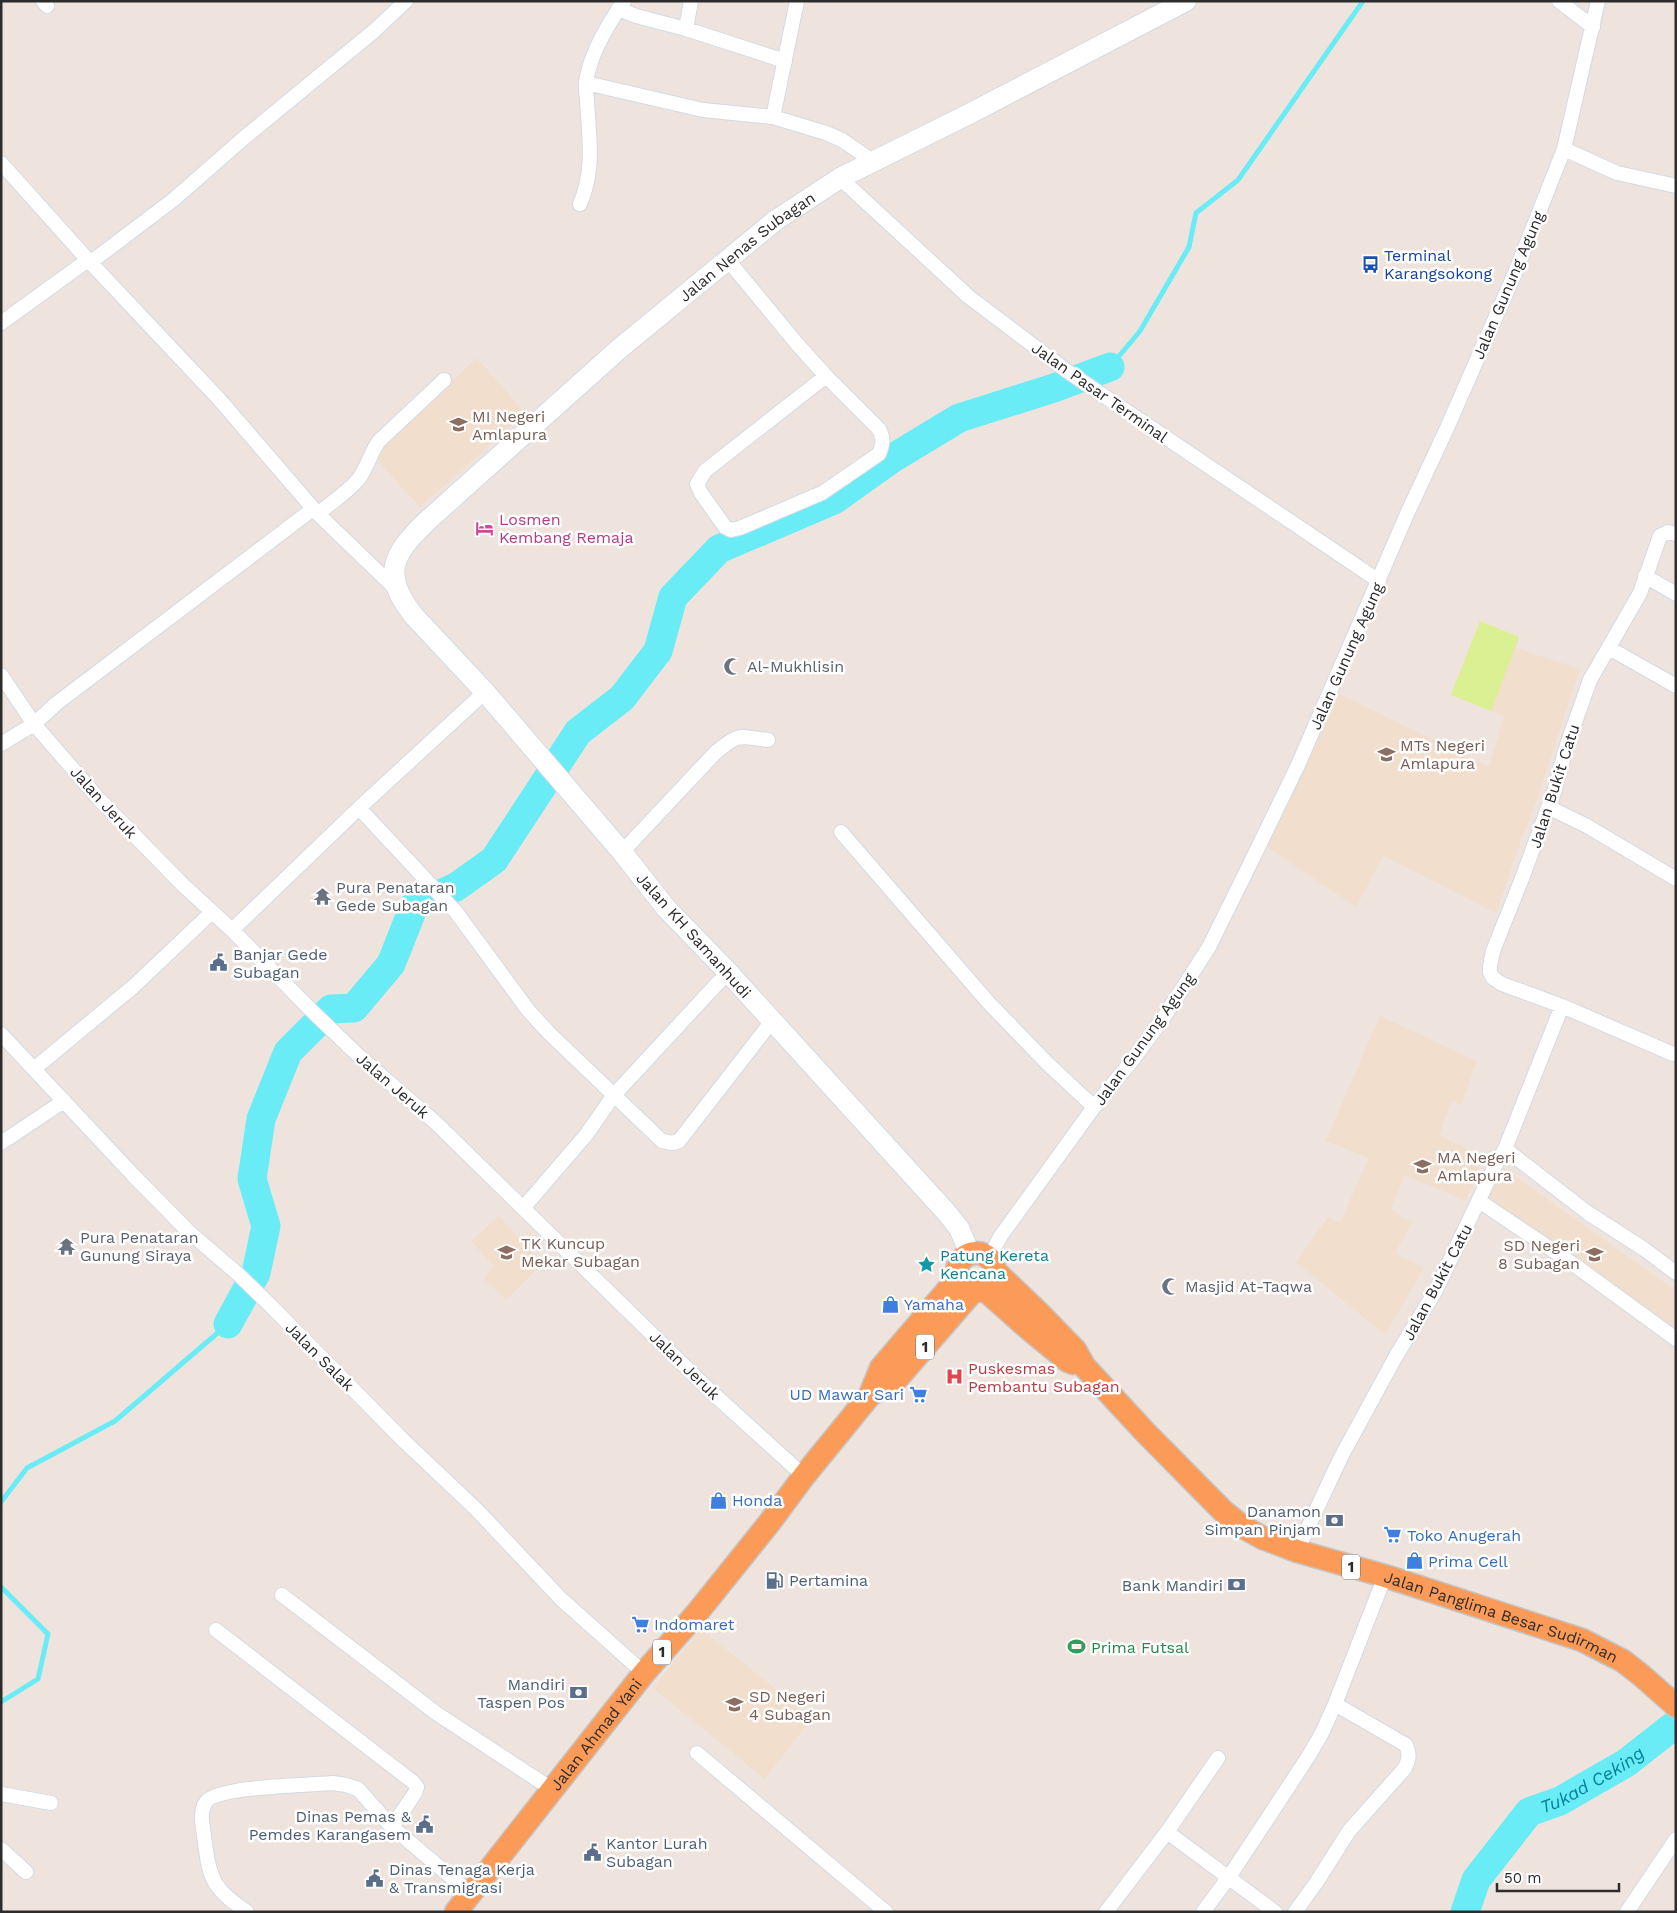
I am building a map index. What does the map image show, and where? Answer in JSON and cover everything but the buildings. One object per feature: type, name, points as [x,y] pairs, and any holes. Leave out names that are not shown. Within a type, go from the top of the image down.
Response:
[{"type":"highway","name":"Jalan Panglima Besar Sudirman","points":[[978,1274],[1068,1361],[1084,1366],[1145,1432],[1223,1511],[1243,1527],[1263,1538],[1297,1552],[1385,1576],[1582,1640],[1623,1661],[1670,1701]]},
{"type":"highway","name":"Jalan Ahmad Yani","points":[[456,1912],[644,1673],[719,1587],[804,1476],[870,1395],[896,1380],[978,1274]]},
{"type":"main road","name":"Jalan Nenas Subagan","points":[[398,592],[394,577],[394,566],[400,549],[414,533],[618,349],[727,258],[776,220],[840,178],[1186,1]]},
{"type":"main road","name":"Jalan KH Samanhudi","points":[[398,592],[414,616],[485,692],[544,760],[622,852],[666,908],[728,972],[946,1212],[959,1228],[978,1274]]},
{"type":"street","points":[[1,323],[173,200],[245,137],[352,50],[406,1]]},
{"type":"street","points":[[686,29],[692,1]]},
{"type":"street","points":[[773,117],[798,1]]},
{"type":"street","points":[[1558,1],[1593,27]]},
{"type":"street","name":"Jalan Gunung Agung","points":[[978,1274],[1000,1237],[1094,1107],[1164,1017],[1210,946],[1298,765],[1379,581],[1406,514],[1447,428],[1515,273],[1564,149],[1598,1]]},
{"type":"street","points":[[580,204],[586,191],[591,150],[586,82],[594,55],[621,5],[636,16],[686,29],[785,60]]},
{"type":"street","points":[[586,82],[702,110],[773,117],[826,133],[842,140],[874,162]]},
{"type":"street","points":[[1564,149],[1617,173],[1676,186]]},
{"type":"street","points":[[1,163],[219,399],[316,511],[398,592]]},
{"type":"street","name":"Jalan Pasar Terminal","points":[[840,178],[969,297],[1067,372],[1379,581]]},
{"type":"street","points":[[727,258],[826,376],[879,430],[883,438],[883,445],[879,454],[822,494],[740,528],[731,530],[725,527],[701,494],[697,484],[701,477],[730,451],[826,376]]},
{"type":"street","points":[[1,744],[34,724],[57,703],[359,479],[368,463],[373,448],[379,441],[444,380]]},
{"type":"street","name":"Jalan Bukit Catu","points":[[1670,533],[1660,536],[1640,593],[1590,680],[1548,807],[1493,951],[1490,972],[1493,978],[1502,984],[1562,1006],[1673,1054]]},
{"type":"street","points":[[1645,576],[1676,594]]},
{"type":"street","points":[[1609,648],[1676,686]]},
{"type":"street","name":"Jalan Jeruk","points":[[1,675],[34,724],[98,798],[182,884],[232,930],[361,1058],[436,1122],[706,1386],[804,1476]]},
{"type":"street","points":[[232,930],[359,808],[485,692]]},
{"type":"street","points":[[622,852],[715,753],[727,743],[742,736],[768,740]]},
{"type":"street","points":[[1548,807],[1587,826],[1676,879]]},
{"type":"street","points":[[359,808],[456,912],[528,1010],[662,1142],[673,1143],[679,1141],[772,1021]]},
{"type":"street","points":[[841,832],[988,1002],[1047,1063],[1094,1107]]},
{"type":"street","points":[[35,1068],[134,986],[212,912]]},
{"type":"street","points":[[524,1207],[586,1136],[614,1095],[728,972]]},
{"type":"street","name":"Jalan Bukit Catu","points":[[1297,1552],[1341,1457],[1396,1356],[1436,1290],[1495,1166],[1505,1149],[1562,1006]]},
{"type":"street","name":"Jalan Salak","points":[[1,1034],[188,1231],[238,1274],[269,1304],[404,1441],[476,1510],[561,1599],[644,1673]]},
{"type":"street","points":[[1,1143],[64,1101]]},
{"type":"street","points":[[1505,1149],[1588,1213],[1676,1273]]},
{"type":"street","points":[[1479,1201],[1573,1264],[1676,1339]]},
{"type":"street","points":[[1203,1912],[1229,1877],[1308,1757],[1335,1704],[1385,1576]]},
{"type":"street","points":[[282,1596],[436,1713],[553,1790]]},
{"type":"street","points":[[216,1630],[417,1787],[392,1827]]},
{"type":"street","points":[[1295,1912],[1349,1831],[1405,1768],[1409,1760],[1409,1751],[1406,1745],[1335,1704]]},
{"type":"street","points":[[697,1753],[886,1912]]},
{"type":"street","points":[[1106,1912],[1218,1758]]},
{"type":"street","points":[[247,1912],[219,1890],[211,1875],[202,1814],[204,1804],[213,1796],[242,1790],[333,1784],[346,1785],[358,1789],[392,1827],[470,1893]]},
{"type":"street","points":[[1,1794],[51,1803]]},
{"type":"street","points":[[1166,1832],[1275,1912]]},
{"type":"street","points":[[1627,1912],[1676,1839]]},
{"type":"street","points":[[1,1849],[26,1872]]},
{"type":"shaded area","name":"MI Negeri Amlapura","points":[[477,358],[525,413],[420,507],[372,455]]},
{"type":"shaded area","name":"MTs Negeri Amlapura","points":[[1480,621],[1519,637],[1516,648],[1580,669],[1539,793],[1496,913],[1383,856],[1356,907],[1264,845],[1338,693],[1489,767],[1504,716],[1451,695]]},
{"type":"shaded area","name":"MA Negeri Amlapura","points":[[1380,1016],[1477,1061],[1461,1105],[1452,1101],[1439,1135],[1483,1156],[1466,1201],[1405,1175],[1390,1209],[1412,1223],[1395,1253],[1424,1268],[1386,1333],[1383,1333],[1296,1262],[1328,1217],[1340,1223],[1369,1158],[1325,1142]]},
{"type":"shaded area","name":"SD Negeri 8 Subagan","points":[[1498,1164],[1676,1291],[1676,1337],[1483,1197]]},
{"type":"shaded area","name":"TK Kuncup Mekar Subagan","points":[[499,1216],[543,1263],[506,1300],[483,1278],[494,1266],[471,1241]]},
{"type":"shaded area","name":"SD Negeri 4 Subagan","points":[[701,1629],[812,1718],[765,1779],[653,1688]]},
{"type":"green space","points":[[1480,621],[1519,637],[1491,711],[1451,695]]},
{"type":"waterway","points":[[1110,367],[1140,331],[1189,247],[1196,213],[1238,180],[1363,1]]},
{"type":"waterway","points":[[228,1324],[256,1273],[266,1226],[252,1179],[261,1119],[288,1052],[331,1009],[354,1008],[391,964],[414,906],[456,887],[494,860],[578,732],[622,698],[658,651],[673,597],[719,549],[834,500],[893,458],[959,418],[1054,388],[1110,367]]},
{"type":"waterway","points":[[1,1502],[27,1468],[115,1421],[228,1324]]},
{"type":"waterway","points":[[1,1587],[48,1634],[38,1679],[1,1702]]},
{"type":"waterway","name":"Tukad Ceking","points":[[1465,1912],[1476,1880],[1529,1812],[1560,1801],[1626,1763],[1676,1724]]},
{"type":"place","name":"Terminal Karangsokong","points":[[1370,264]]},
{"type":"place","name":"MI Negeri Amlapura","points":[[458,425]]},
{"type":"place","name":"Losmen Kembang Remaja","points":[[485,528]]},
{"type":"place","name":"Al-Mukhlisin","points":[[733,666]]},
{"type":"place","name":"MTs Negeri Amlapura","points":[[1386,754]]},
{"type":"place","name":"Pura Penataran Gede Subagan","points":[[322,896]]},
{"type":"place","name":"Banjar Gede Subagan","points":[[219,963]]},
{"type":"place","name":"MA Negeri Amlapura","points":[[1423,1166]]},
{"type":"place","name":"Pura Penataran Gunung Siraya","points":[[66,1246]]},
{"type":"place","name":"TK Kuncup Mekar Subagan","points":[[507,1252]]},
{"type":"place","name":"SD Negeri 8 Subagan","points":[[1594,1254]]},
{"type":"place","name":"Patung Kereta Kencana","points":[[926,1264]]},
{"type":"place","name":"Masjid At-Taqwa","points":[[1171,1286]]},
{"type":"place","name":"Yamaha","points":[[890,1304]]},
{"type":"place","name":"Puskesmas Pembantu Subagan","points":[[954,1377]]},
{"type":"place","name":"UD Mawar Sari","points":[[918,1394]]},
{"type":"place","name":"Honda","points":[[718,1500]]},
{"type":"place","name":"Danamon Simpan Pinjam","points":[[1335,1520]]},
{"type":"place","name":"Toko Anugerah","points":[[1393,1535]]},
{"type":"place","name":"Prima Cell","points":[[1414,1561]]},
{"type":"place","name":"Pertamina","points":[[775,1580]]},
{"type":"place","name":"Bank Mandiri","points":[[1237,1585]]},
{"type":"place","name":"Indomaret","points":[[640,1624]]},
{"type":"place","name":"Prima Futsal","points":[[1077,1647]]},
{"type":"place","name":"Mandiri Taspen Pos","points":[[579,1693]]},
{"type":"place","name":"SD Negeri 4 Subagan","points":[[735,1705]]},
{"type":"place","name":"Dinas Pemas & Pemdes Karangasem","points":[[425,1825]]},
{"type":"place","name":"Kantor Lurah Subagan","points":[[592,1852]]},
{"type":"place","name":"Dinas Tenaga Kerja & Transmigrasi","points":[[375,1878]]}]
